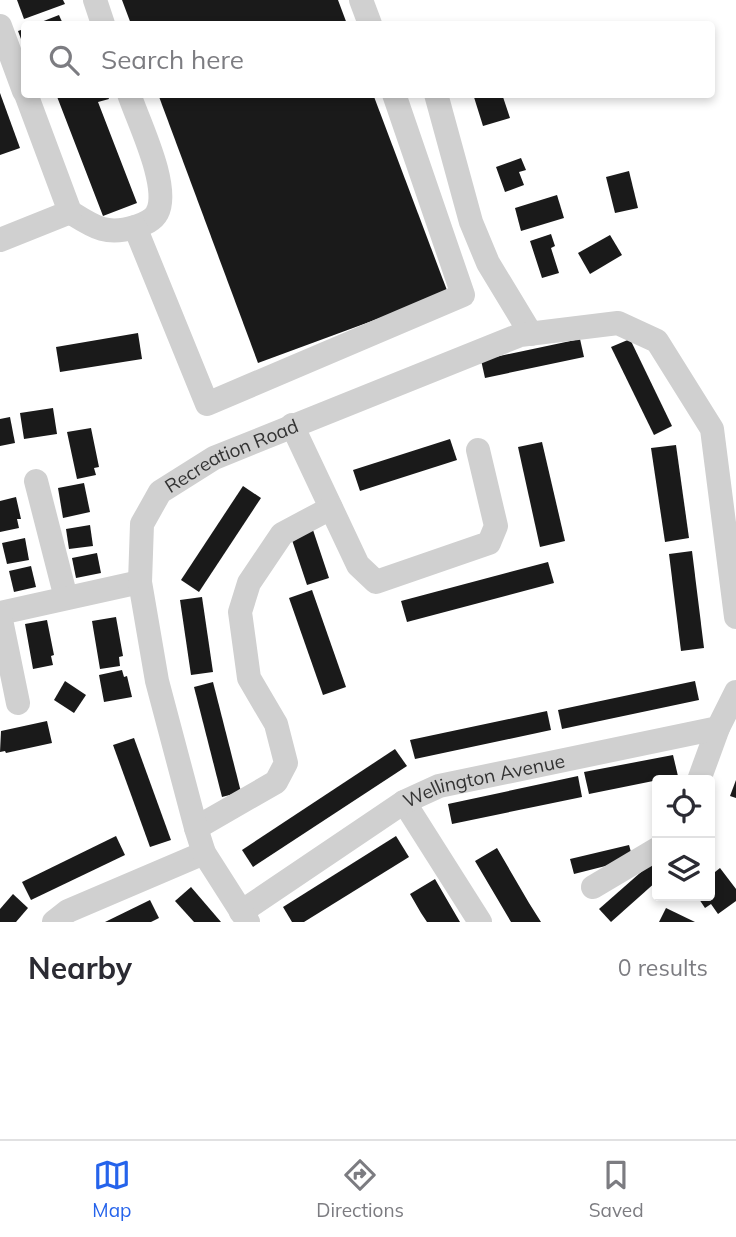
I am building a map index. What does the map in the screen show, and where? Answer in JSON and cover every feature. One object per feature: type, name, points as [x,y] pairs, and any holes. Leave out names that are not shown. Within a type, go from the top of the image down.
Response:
[{"type":"street","points":[[95,0],[102,21]]},
{"type":"street","points":[[361,0],[369,21]]},
{"type":"street","points":[[0,26],[21,82]]},
{"type":"street","points":[[27,98],[70,212],[99,229],[118,231],[149,221],[157,212],[160,196],[154,166],[130,98]]},
{"type":"street","points":[[135,227],[207,404],[463,295],[395,98]]},
{"type":"street","points":[[437,98],[471,222],[488,263],[531,334],[618,323],[657,341],[712,429],[736,617]]},
{"type":"street","points":[[0,240],[70,212]]},
{"type":"street","name":"Recreation Road","points":[[244,917],[204,853],[157,681],[140,582],[142,524],[160,492],[214,458],[520,335],[531,334]]},
{"type":"street","points":[[292,425],[358,565],[376,582],[489,543],[496,526],[478,450]]},
{"type":"street","points":[[36,481],[66,598]]},
{"type":"street","points":[[196,828],[276,782],[286,763],[276,724],[249,678],[240,612],[249,583],[282,534],[331,508]]},
{"type":"street","points":[[18,703],[0,614],[140,582]]},
{"type":"street","points":[[701,775],[718,728],[736,692]]},
{"type":"street","name":"Wellington Avenue","points":[[244,917],[404,802],[439,786],[718,728]]},
{"type":"street","points":[[404,802],[480,922]]},
{"type":"street","points":[[593,887],[652,852]]},
{"type":"street","points":[[54,922],[68,911],[204,853]]},
{"type":"building","points":[[17,0],[63,0],[65,4],[24,19]]},
{"type":"building","points":[[122,0],[338,0],[346,21],[130,21]]},
{"type":"building","points":[[59,15],[62,21],[44,21]]},
{"type":"building","points":[[0,93],[20,148],[0,155]]},
{"type":"building","points":[[58,98],[109,99],[98,102],[137,203],[103,216]]},
{"type":"building","points":[[159,98],[375,98],[448,293],[258,363]]},
{"type":"building","points":[[474,98],[503,98],[510,118],[483,126]]},
{"type":"building","points":[[521,158],[526,170],[519,172],[524,185],[505,192],[496,167]]},
{"type":"building","points":[[629,171],[638,208],[615,213],[606,177]]},
{"type":"building","points":[[557,195],[564,218],[521,231],[515,208]]},
{"type":"building","points":[[551,234],[555,246],[551,248],[559,273],[542,278],[530,241]]},
{"type":"building","points":[[610,235],[622,255],[590,274],[578,253]]},
{"type":"building","points":[[138,333],[142,359],[60,372],[56,347]]},
{"type":"building","points":[[580,339],[584,357],[485,378],[481,360]]},
{"type":"building","points":[[630,339],[672,426],[654,435],[611,347]]},
{"type":"building","points":[[53,408],[57,434],[24,439],[20,413]]},
{"type":"building","points":[[10,417],[15,443],[0,446],[0,419]]},
{"type":"building","points":[[91,428],[99,467],[94,468],[96,475],[77,479],[67,432]]},
{"type":"building","points":[[450,439],[457,460],[360,491],[353,470]]},
{"type":"building","points":[[542,442],[565,541],[540,547],[518,447]]},
{"type":"building","points":[[676,445],[689,538],[665,542],[651,448]]},
{"type":"building","points":[[84,483],[90,512],[63,518],[58,488]]},
{"type":"building","points":[[243,486],[261,498],[199,592],[181,580]]},
{"type":"building","points":[[16,497],[21,519],[17,519],[19,528],[0,532],[0,501]]},
{"type":"building","points":[[90,525],[93,546],[69,549],[66,529]]},
{"type":"building","points":[[312,527],[329,578],[307,585],[290,534]]},
{"type":"building","points":[[25,538],[29,560],[7,564],[2,543]]},
{"type":"building","points":[[692,551],[704,648],[681,651],[669,554]]},
{"type":"building","points":[[97,553],[101,573],[76,578],[72,558]]},
{"type":"building","points":[[548,562],[554,583],[407,622],[401,601]]},
{"type":"building","points":[[31,566],[36,587],[14,592],[9,571]]},
{"type":"building","points":[[312,590],[346,687],[323,695],[289,598]]},
{"type":"building","points":[[202,597],[213,672],[191,675],[180,600]]},
{"type":"building","points":[[116,617],[123,656],[119,657],[120,666],[100,669],[92,621]]},
{"type":"building","points":[[47,620],[54,655],[51,656],[53,665],[33,669],[25,624]]},
{"type":"building","points":[[122,670],[124,677],[127,676],[132,697],[104,702],[99,675]]},
{"type":"building","points":[[65,681],[86,695],[74,713],[54,700]]},
{"type":"building","points":[[695,681],[699,700],[562,729],[558,710]]},
{"type":"building","points":[[213,682],[241,792],[222,797],[194,687]]},
{"type":"building","points":[[547,711],[551,730],[415,759],[410,740]]},
{"type":"building","points":[[47,721],[52,743],[0,752],[1,731]]},
{"type":"building","points":[[134,738],[171,840],[150,847],[113,745]]},
{"type":"building","points":[[395,749],[407,766],[253,867],[242,850]]},
{"type":"building","points":[[673,755],[678,775],[652,775],[652,781],[589,794],[584,772]]},
{"type":"building","points":[[578,776],[582,797],[452,824],[448,804]]},
{"type":"building","points":[[736,780],[736,798],[730,796]]},
{"type":"building","points":[[116,836],[125,855],[31,900],[22,882]]},
{"type":"building","points":[[396,836],[409,857],[304,922],[292,922],[283,907]]},
{"type":"building","points":[[629,845],[633,859],[574,874],[570,859]]},
{"type":"building","points":[[497,848],[541,922],[511,922],[475,861]]},
{"type":"building","points":[[652,862],[652,885],[611,922],[599,909]]},
{"type":"building","points":[[720,868],[736,889],[736,901],[718,914],[711,904],[705,908],[700,901],[715,901],[715,872]]},
{"type":"building","points":[[435,879],[460,922],[427,922],[421,913],[410,894]]},
{"type":"building","points":[[191,887],[221,922],[194,922],[175,901]]},
{"type":"building","points":[[13,894],[28,908],[16,922],[0,922],[0,909]]},
{"type":"building","points":[[150,900],[159,918],[151,922],[105,922]]},
{"type":"building","points":[[666,908],[695,922],[659,922]]}]
